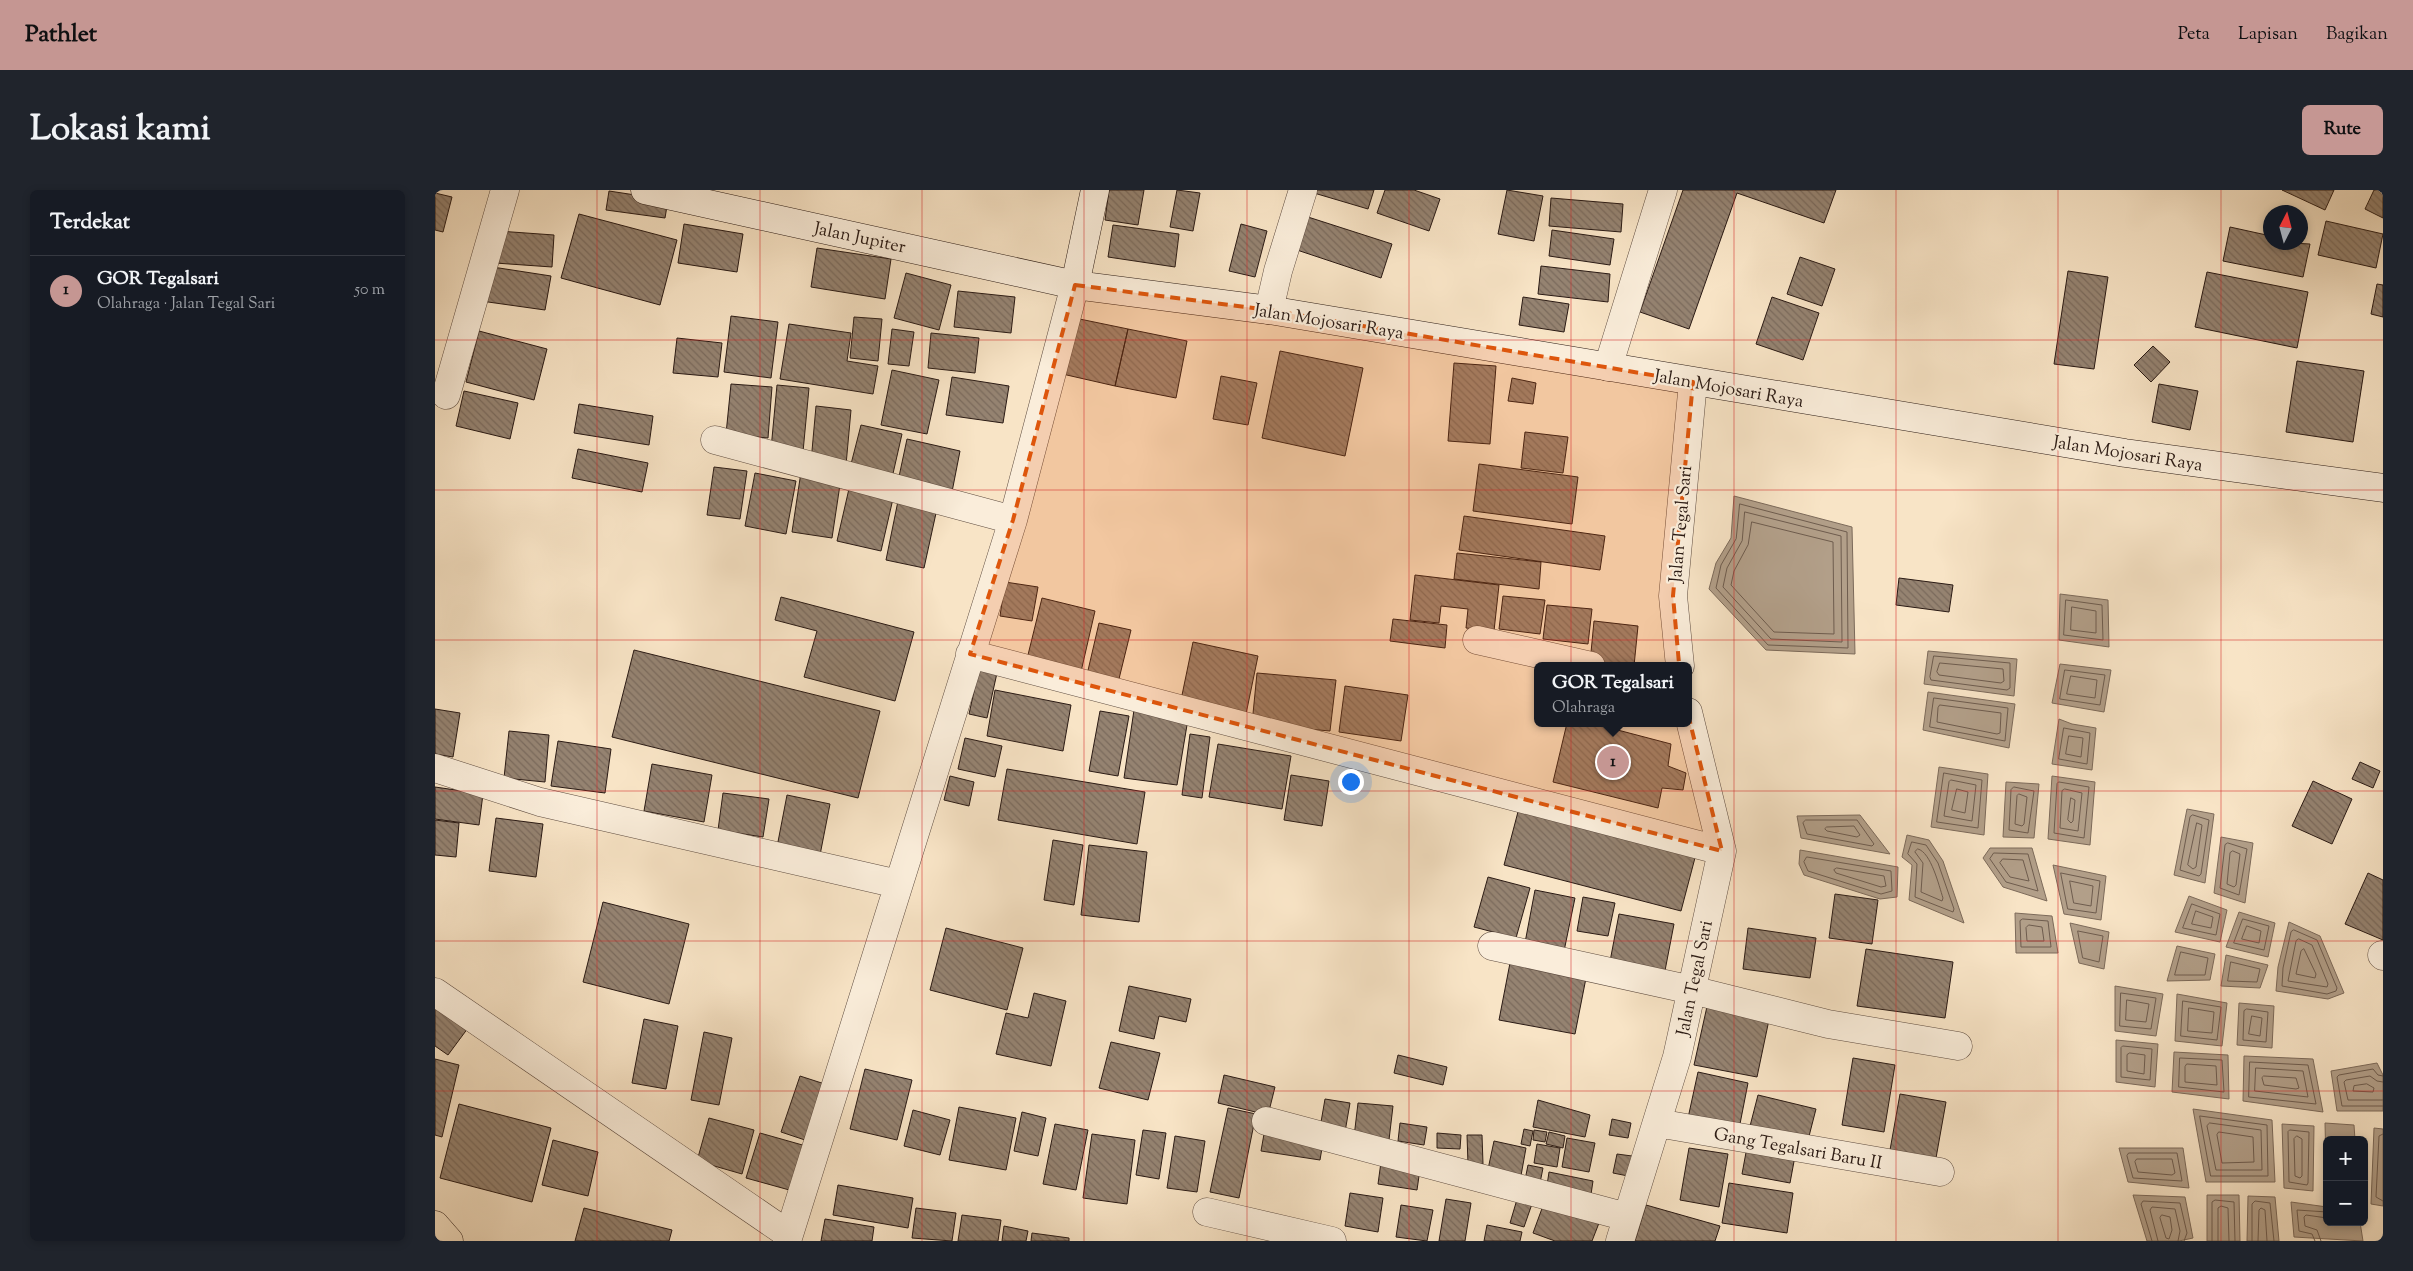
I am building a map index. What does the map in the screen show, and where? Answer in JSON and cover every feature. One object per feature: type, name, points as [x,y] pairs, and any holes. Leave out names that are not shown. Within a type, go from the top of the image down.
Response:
[{"type":"highway","points":[[435,1225],[449,1241]]},
{"type":"street","points":[[446,395],[505,190]]},
{"type":"street","name":"Jalan Jupiter","points":[[645,190],[1075,285]]},
{"type":"street","points":[[435,992],[787,1238],[1013,520],[1075,285],[1095,190]]},
{"type":"street","points":[[1269,310],[1278,271],[1303,190]]},
{"type":"street","points":[[1608,367],[1663,190]]},
{"type":"street","name":"Jalan Mojosari Raya","points":[[1075,285],[1269,310],[2125,453],[2382,486]]},
{"type":"street","name":"Jalan Tegal Sari","points":[[1680,662],[1673,596],[1693,382]]},
{"type":"street","points":[[715,440],[1013,520]]},
{"type":"street","points":[[1477,640],[1573,662]]},
{"type":"street","points":[[970,654],[1722,850]]},
{"type":"street","name":"Jalan Tegal Sari","points":[[1624,1229],[1677,1057],[1722,850],[1692,727]]},
{"type":"street","points":[[435,768],[540,802],[898,884]]},
{"type":"street","points":[[1492,946],[1692,990],[1828,1024],[1958,1046]]},
{"type":"street","points":[[1266,1121],[1624,1229]]},
{"type":"street","name":"Gang Tegalsari Baru II","points":[[1657,1124],[1940,1172]]},
{"type":"street","points":[[1207,1212],[1332,1241]]},
{"type":"highlighted area","points":[[1075,285],[1269,310],[1693,382],[1673,596],[1681,686],[1722,851],[970,654],[1013,520]]},
{"type":"water","points":[[1734,496],[1852,527],[1855,654],[1766,650],[1709,589],[1716,563],[1731,538]]},
{"type":"water","points":[[2060,594],[2108,600],[2109,647],[2059,640]]},
{"type":"water","points":[[1928,651],[2017,659],[2014,696],[1924,684]]},
{"type":"water","points":[[2060,664],[2111,670],[2104,712],[2052,703]]},
{"type":"water","points":[[1928,692],[2015,704],[2009,748],[1923,730]]},
{"type":"water","points":[[2059,719],[2072,724],[2096,728],[2092,770],[2052,764]]},
{"type":"water","points":[[1939,767],[1988,774],[1984,835],[1931,827]]},
{"type":"water","points":[[2052,776],[2095,782],[2090,845],[2048,839]]},
{"type":"water","points":[[2006,782],[2039,784],[2034,838],[2003,837]]},
{"type":"water","points":[[2187,809],[2214,814],[2205,883],[2174,875]]},
{"type":"water","points":[[1860,815],[1890,854],[1801,838],[1797,816]]},
{"type":"water","points":[[1907,835],[1929,840],[1943,861],[1964,923],[1909,900],[1912,865],[1902,857]]},
{"type":"water","points":[[2221,837],[2253,843],[2245,903],[2214,893]]},
{"type":"water","points":[[1990,848],[2032,848],[2047,901],[2003,887],[1983,858]]},
{"type":"water","points":[[1800,850],[1898,867],[1897,897],[1880,899],[1804,875],[1799,864]]},
{"type":"water","points":[[2053,865],[2106,876],[2101,920],[2064,914]]},
{"type":"water","points":[[2189,896],[2227,910],[2220,942],[2175,932]]},
{"type":"water","points":[[2239,912],[2275,923],[2268,957],[2226,947]]},
{"type":"water","points":[[2015,913],[2052,916],[2058,953],[2016,953]]},
{"type":"water","points":[[2289,922],[2320,936],[2344,993],[2328,999],[2276,991],[2278,967]]},
{"type":"water","points":[[2070,923],[2109,932],[2104,969],[2079,963]]},
{"type":"water","points":[[2177,946],[2215,954],[2210,980],[2167,981]]},
{"type":"water","points":[[2226,955],[2268,965],[2260,988],[2221,986]]},
{"type":"water","points":[[2115,986],[2163,994],[2156,1036],[2115,1031]]},
{"type":"water","points":[[2177,994],[2227,1003],[2222,1046],[2175,1041]]},
{"type":"water","points":[[2239,1003],[2274,1006],[2272,1048],[2237,1045]]},
{"type":"water","points":[[2116,1040],[2158,1044],[2155,1087],[2116,1082]]},
{"type":"water","points":[[2174,1052],[2228,1055],[2229,1099],[2172,1092]]},
{"type":"water","points":[[2244,1056],[2313,1059],[2323,1112],[2243,1101]]},
{"type":"water","points":[[2377,1063],[2383,1075],[2383,1111],[2337,1111],[2331,1071]]},
{"type":"water","points":[[2193,1109],[2272,1120],[2275,1182],[2206,1182]]},
{"type":"water","points":[[2325,1123],[2354,1125],[2355,1136],[2325,1136]]},
{"type":"water","points":[[2282,1124],[2314,1126],[2313,1191],[2284,1188]]},
{"type":"water","points":[[2374,1128],[2383,1129],[2383,1206],[2371,1204]]},
{"type":"water","points":[[2119,1148],[2183,1148],[2189,1188],[2128,1182]]},
{"type":"water","points":[[2133,1195],[2185,1197],[2193,1238],[2179,1241],[2147,1241]]},
{"type":"water","points":[[2207,1195],[2239,1195],[2240,1241],[2207,1241]]},
{"type":"water","points":[[2248,1196],[2275,1197],[2279,1241],[2247,1241]]},
{"type":"water","points":[[2291,1202],[2323,1206],[2323,1226],[2361,1226],[2363,1241],[2294,1237]]},
{"type":"building","points":[[1109,190],[1144,190],[1138,225],[1105,220]]},
{"type":"building","points":[[1177,190],[1200,193],[1193,231],[1170,227]]},
{"type":"building","points":[[1315,190],[1374,190],[1368,209],[1314,193]]},
{"type":"building","points":[[1385,190],[1414,190],[1440,199],[1429,231],[1377,213]]},
{"type":"building","points":[[1507,190],[1543,196],[1534,241],[1498,234]]},
{"type":"building","points":[[1683,190],[1836,190],[1824,223],[1737,193],[1689,329],[1640,312]]},
{"type":"building","points":[[2282,190],[2334,190],[2325,210]]},
{"type":"building","points":[[2374,190],[2383,190],[2383,218],[2365,209]]},
{"type":"building","points":[[609,191],[668,200],[665,218],[606,210]]},
{"type":"building","points":[[435,193],[452,197],[443,232],[435,230]]},
{"type":"building","points":[[1551,198],[1623,204],[1621,232],[1549,226]]},
{"type":"building","points":[[579,214],[677,240],[660,305],[561,278]]},
{"type":"building","points":[[1308,217],[1392,244],[1381,278],[1297,250]]},
{"type":"building","points":[[2326,221],[2383,234],[2376,268],[2318,255]]},
{"type":"building","points":[[684,224],[743,234],[737,272],[678,263]]},
{"type":"building","points":[[1241,224],[1267,231],[1255,277],[1229,271]]},
{"type":"building","points":[[1113,225],[1179,234],[1175,267],[1108,257]]},
{"type":"building","points":[[2230,227],[2263,234],[2263,250],[2308,250],[2308,244],[2310,244],[2303,277],[2223,261]]},
{"type":"building","points":[[1552,230],[1614,239],[1610,265],[1549,256]]},
{"type":"building","points":[[498,231],[554,235],[552,267],[495,263]]},
{"type":"building","points":[[817,248],[891,259],[885,299],[811,287]]},
{"type":"building","points":[[1800,257],[1835,269],[1822,306],[1787,294]]},
{"type":"building","points":[[486,266],[551,276],[545,310],[481,301]]},
{"type":"building","points":[[1541,266],[1610,274],[1608,302],[1538,294]]},
{"type":"building","points":[[2068,271],[2108,277],[2094,369],[2054,364]]},
{"type":"building","points":[[2207,272],[2308,292],[2297,348],[2195,327]]},
{"type":"building","points":[[906,273],[951,285],[939,330],[894,318]]},
{"type":"building","points":[[2377,284],[2383,285],[2383,317],[2371,314]]},
{"type":"building","points":[[958,291],[1015,297],[1011,333],[954,327]]},
{"type":"building","points":[[1523,297],[1569,304],[1564,332],[1519,325]]},
{"type":"building","points":[[1772,297],[1819,313],[1803,360],[1756,344]]},
{"type":"building","points":[[731,316],[778,322],[771,378],[724,372]]},
{"type":"building","points":[[854,317],[882,319],[878,361],[850,358]]},
{"type":"building","points":[[1070,317],[1128,329],[1115,386],[1058,373]]},
{"type":"building","points":[[789,324],[851,333],[847,361],[878,366],[873,394],[780,379]]},
{"type":"building","points":[[892,329],[914,332],[909,366],[888,364]]},
{"type":"building","points":[[1128,329],[1187,341],[1176,398],[1115,386]]},
{"type":"building","points":[[479,331],[547,349],[534,400],[466,382]]},
{"type":"building","points":[[931,333],[979,338],[975,373],[928,368]]},
{"type":"building","points":[[677,338],[722,343],[718,377],[673,373]]},
{"type":"building","points":[[2153,346],[2170,362],[2151,382],[2134,365]]},
{"type":"building","points":[[1280,351],[1363,368],[1345,456],[1262,438]]},
{"type":"building","points":[[2297,361],[2364,371],[2353,442],[2286,432]]},
{"type":"building","points":[[1454,363],[1496,366],[1490,444],[1448,441]]},
{"type":"building","points":[[892,370],[939,380],[927,434],[881,425]]},
{"type":"building","points":[[1221,376],[1257,383],[1248,425],[1213,419]]},
{"type":"building","points":[[952,377],[1009,386],[1003,423],[946,415]]},
{"type":"building","points":[[1512,378],[1536,383],[1533,404],[1508,401]]},
{"type":"building","points":[[731,384],[772,387],[768,438],[726,434]]},
{"type":"building","points":[[2159,384],[2198,391],[2190,430],[2152,422]]},
{"type":"building","points":[[777,385],[809,388],[803,452],[771,449]]},
{"type":"building","points":[[464,391],[518,403],[510,439],[456,426]]},
{"type":"building","points":[[579,404],[653,416],[649,445],[574,433]]},
{"type":"building","points":[[816,406],[851,410],[846,465],[811,462]]},
{"type":"building","points":[[861,425],[902,434],[892,478],[850,468]]},
{"type":"building","points":[[1525,432],[1568,437],[1563,473],[1521,468]]},
{"type":"building","points":[[907,439],[960,451],[951,497],[897,486]]},
{"type":"building","points":[[578,449],[648,463],[642,492],[572,478]]},
{"type":"building","points":[[1479,464],[1578,477],[1572,524],[1473,511]]},
{"type":"building","points":[[714,467],[747,471],[740,519],[707,515]]},
{"type":"building","points":[[801,472],[841,478],[832,538],[792,532]]},
{"type":"building","points":[[755,473],[796,481],[786,534],[745,526]]},
{"type":"building","points":[[851,480],[895,490],[881,551],[837,541]]},
{"type":"building","points":[[899,496],[938,504],[924,568],[886,560]]},
{"type":"building","points":[[1464,516],[1605,536],[1600,570],[1459,550]]},
{"type":"building","points":[[1457,553],[1541,562],[1539,589],[1454,579]]},
{"type":"building","points":[[1415,575],[1499,585],[1494,631],[1466,628],[1468,609],[1441,606],[1439,623],[1410,620]]},
{"type":"building","points":[[1899,578],[1953,585],[1949,612],[1896,605]]},
{"type":"building","points":[[1005,582],[1038,587],[1032,621],[1000,616]]},
{"type":"building","points":[[1503,596],[1545,600],[1540,634],[1499,629]]},
{"type":"building","points":[[781,597],[914,632],[895,701],[804,677],[817,631],[775,620]]},
{"type":"building","points":[[1042,598],[1095,611],[1080,676],[1026,663]]},
{"type":"building","points":[[1547,605],[1592,609],[1588,644],[1543,639]]},
{"type":"building","points":[[1393,619],[1447,625],[1445,648],[1390,641]]},
{"type":"building","points":[[1594,621],[1638,626],[1634,662],[1590,662]]},
{"type":"building","points":[[1099,623],[1131,630],[1117,687],[1086,679]]},
{"type":"building","points":[[1193,642],[1258,656],[1246,714],[1181,700]]},
{"type":"building","points":[[634,650],[880,711],[858,798],[612,737]]},
{"type":"building","points":[[981,660],[999,664],[987,718],[969,714]]},
{"type":"building","points":[[1257,673],[1336,680],[1330,731],[1252,724]]},
{"type":"building","points":[[1345,686],[1408,695],[1401,741],[1339,732]]},
{"type":"building","points":[[995,690],[1071,705],[1063,751],[987,736]]},
{"type":"building","points":[[435,709],[460,713],[453,757],[435,754]]},
{"type":"building","points":[[1134,710],[1188,719],[1177,785],[1124,778]]},
{"type":"building","points":[[1100,711],[1129,716],[1118,776],[1089,771]]},
{"type":"building","points":[[1566,727],[1606,727],[1671,744],[1668,766],[1686,773],[1683,790],[1662,788],[1658,808],[1553,782]]},
{"type":"building","points":[[509,731],[549,735],[545,782],[504,778]]},
{"type":"building","points":[[1190,734],[1210,737],[1202,798],[1182,795]]},
{"type":"building","points":[[965,738],[1002,746],[995,777],[958,769]]},
{"type":"building","points":[[558,741],[611,749],[605,793],[551,786]]},
{"type":"building","points":[[1218,744],[1291,756],[1282,809],[1209,797]]},
{"type":"building","points":[[2360,762],[2380,771],[2373,788],[2352,779]]},
{"type":"building","points":[[652,764],[712,775],[704,822],[644,811]]},
{"type":"building","points":[[1007,769],[1145,792],[1137,844],[998,820]]},
{"type":"building","points":[[1291,775],[1329,781],[1322,826],[1284,820]]},
{"type":"building","points":[[950,776],[974,782],[969,806],[944,800]]},
{"type":"building","points":[[2313,781],[2352,799],[2332,844],[2292,826]]},
{"type":"building","points":[[435,787],[483,794],[479,825],[435,819]]},
{"type":"building","points":[[723,793],[769,799],[763,837],[718,830]]},
{"type":"building","points":[[787,795],[830,804],[820,855],[777,847]]},
{"type":"building","points":[[1519,808],[1696,854],[1681,911],[1504,865]]},
{"type":"building","points":[[496,818],[543,824],[536,877],[489,871]]},
{"type":"building","points":[[435,820],[459,823],[456,857],[435,855]]},
{"type":"building","points":[[1053,840],[1083,845],[1074,905],[1044,900]]},
{"type":"building","points":[[1089,845],[1147,852],[1139,922],[1081,915]]},
{"type":"building","points":[[2368,873],[2383,880],[2383,940],[2345,924]]},
{"type":"building","points":[[1488,877],[1530,888],[1516,938],[1474,927]]},
{"type":"building","points":[[1535,890],[1575,898],[1563,956],[1524,948]]},
{"type":"building","points":[[1835,894],[1878,900],[1872,944],[1829,938]]},
{"type":"building","points":[[1583,897],[1615,903],[1608,936],[1577,931]]},
{"type":"building","points":[[603,902],[689,924],[669,1004],[583,982]]},
{"type":"building","points":[[1619,914],[1674,924],[1663,981],[1608,972]]},
{"type":"building","points":[[946,928],[1023,948],[1007,1010],[930,990]]},
{"type":"building","points":[[1748,928],[1816,938],[1810,978],[1743,969]]},
{"type":"building","points":[[1866,949],[1953,962],[1945,1018],[1857,1006]]},
{"type":"building","points":[[1510,963],[1586,978],[1575,1034],[1499,1020]]},
{"type":"building","points":[[1129,986],[1191,999],[1186,1022],[1159,1016],[1154,1039],[1119,1031]]},
{"type":"building","points":[[1034,993],[1066,1001],[1051,1066],[996,1054],[1006,1013],[1028,1018]]},
{"type":"building","points":[[1708,1002],[1770,1015],[1757,1077],[1694,1065]]},
{"type":"building","points":[[435,1004],[468,1028],[448,1055],[435,1046]]},
{"type":"building","points":[[644,1019],[678,1026],[666,1089],[632,1083]]},
{"type":"building","points":[[704,1032],[732,1038],[719,1105],[691,1100]]},
{"type":"building","points":[[1111,1042],[1160,1053],[1148,1100],[1099,1088]]},
{"type":"building","points":[[1398,1055],[1447,1067],[1443,1085],[1394,1073]]},
{"type":"building","points":[[1853,1058],[1895,1065],[1884,1132],[1842,1125]]},
{"type":"building","points":[[435,1059],[459,1065],[442,1137],[435,1135]]},
{"type":"building","points":[[865,1069],[912,1080],[897,1140],[850,1129]]},
{"type":"building","points":[[1698,1072],[1748,1083],[1739,1129],[1688,1118]]},
{"type":"building","points":[[1224,1075],[1275,1087],[1268,1115],[1218,1103]]},
{"type":"building","points":[[800,1076],[834,1087],[814,1143],[781,1132]]},
{"type":"building","points":[[1900,1094],[1946,1102],[1936,1158],[1890,1150]]},
{"type":"building","points":[[1758,1095],[1816,1109],[1807,1144],[1749,1130]]},
{"type":"building","points":[[1325,1099],[1350,1103],[1345,1132],[1320,1128]]},
{"type":"building","points":[[1538,1100],[1590,1115],[1585,1137],[1533,1127]]},
{"type":"building","points":[[1358,1103],[1393,1106],[1389,1140],[1354,1137]]},
{"type":"building","points":[[459,1104],[551,1128],[532,1202],[440,1178]]},
{"type":"building","points":[[959,1107],[1016,1118],[1006,1170],[949,1160]]},
{"type":"building","points":[[1228,1108],[1256,1114],[1239,1198],[1210,1192]]},
{"type":"building","points":[[913,1110],[950,1120],[940,1155],[904,1146]]},
{"type":"building","points":[[1022,1112],[1046,1118],[1038,1156],[1014,1151]]},
{"type":"building","points":[[709,1118],[754,1130],[742,1174],[697,1161]]},
{"type":"building","points":[[1612,1119],[1631,1123],[1628,1138],[1609,1135]]},
{"type":"building","points":[[1400,1123],[1427,1127],[1424,1145],[1398,1141]]},
{"type":"building","points":[[1055,1124],[1088,1130],[1076,1190],[1043,1184]]},
{"type":"building","points":[[1524,1129],[1533,1131],[1530,1146],[1521,1144]]},
{"type":"building","points":[[1143,1130],[1166,1133],[1159,1179],[1136,1175]]},
{"type":"building","points":[[1534,1130],[1547,1132],[1545,1142],[1533,1140]]},
{"type":"building","points":[[1549,1132],[1565,1136],[1563,1148],[1546,1144]]},
{"type":"building","points":[[760,1133],[806,1146],[793,1191],[746,1178]]},
{"type":"building","points":[[1437,1133],[1461,1135],[1460,1149],[1437,1148]]},
{"type":"building","points":[[1092,1134],[1135,1140],[1127,1204],[1083,1198]]},
{"type":"building","points":[[1264,1134],[1323,1142],[1320,1160],[1261,1151]]},
{"type":"building","points":[[1467,1135],[1482,1135],[1483,1164],[1468,1164]]},
{"type":"building","points":[[1175,1136],[1205,1141],[1197,1192],[1167,1188]]},
{"type":"building","points":[[1567,1138],[1595,1143],[1589,1172],[1562,1167]]},
{"type":"building","points":[[553,1140],[598,1152],[588,1196],[542,1185]]},
{"type":"building","points":[[1494,1141],[1526,1148],[1520,1181],[1487,1174]]},
{"type":"building","points":[[1537,1144],[1560,1148],[1557,1167],[1534,1163]]},
{"type":"building","points":[[1747,1147],[1795,1156],[1790,1183],[1742,1174]]},
{"type":"building","points":[[1689,1148],[1728,1154],[1719,1207],[1680,1200]]},
{"type":"building","points":[[1617,1154],[1632,1156],[1628,1176],[1613,1173]]},
{"type":"building","points":[[1381,1162],[1420,1169],[1417,1190],[1378,1184]]},
{"type":"building","points":[[1528,1165],[1543,1168],[1539,1188],[1524,1185]]},
{"type":"building","points":[[1549,1172],[1593,1181],[1590,1201],[1546,1192]]},
{"type":"building","points":[[1729,1183],[1793,1193],[1787,1233],[1722,1223]]},
{"type":"building","points":[[838,1185],[913,1198],[908,1228],[833,1215]]},
{"type":"building","points":[[1350,1193],[1383,1198],[1378,1232],[1345,1226]]},
{"type":"building","points":[[1518,1196],[1533,1201],[1524,1227],[1510,1223]]},
{"type":"building","points":[[1446,1199],[1471,1203],[1465,1241],[1439,1241]]},
{"type":"building","points":[[1544,1203],[1599,1223],[1592,1241],[1555,1241],[1533,1233]]},
{"type":"building","points":[[1401,1205],[1433,1210],[1427,1241],[1396,1237]]},
{"type":"building","points":[[1646,1205],[1720,1226],[1715,1241],[1635,1241]]},
{"type":"building","points":[[584,1208],[672,1230],[669,1241],[575,1241]]},
{"type":"building","points":[[916,1208],[956,1213],[952,1241],[912,1238]]},
{"type":"building","points":[[962,1215],[1001,1220],[998,1241],[958,1241]]},
{"type":"building","points":[[825,1219],[874,1227],[872,1241],[821,1241]]},
{"type":"building","points":[[1487,1225],[1522,1232],[1520,1241],[1484,1241]]},
{"type":"building","points":[[1004,1226],[1028,1231],[1026,1241],[1002,1241]]},
{"type":"building","points":[[1032,1233],[1069,1238],[1069,1241],[1031,1241]]},
{"type":"place","name":"GOR Tegalsari","points":[[1613,762]]}]
